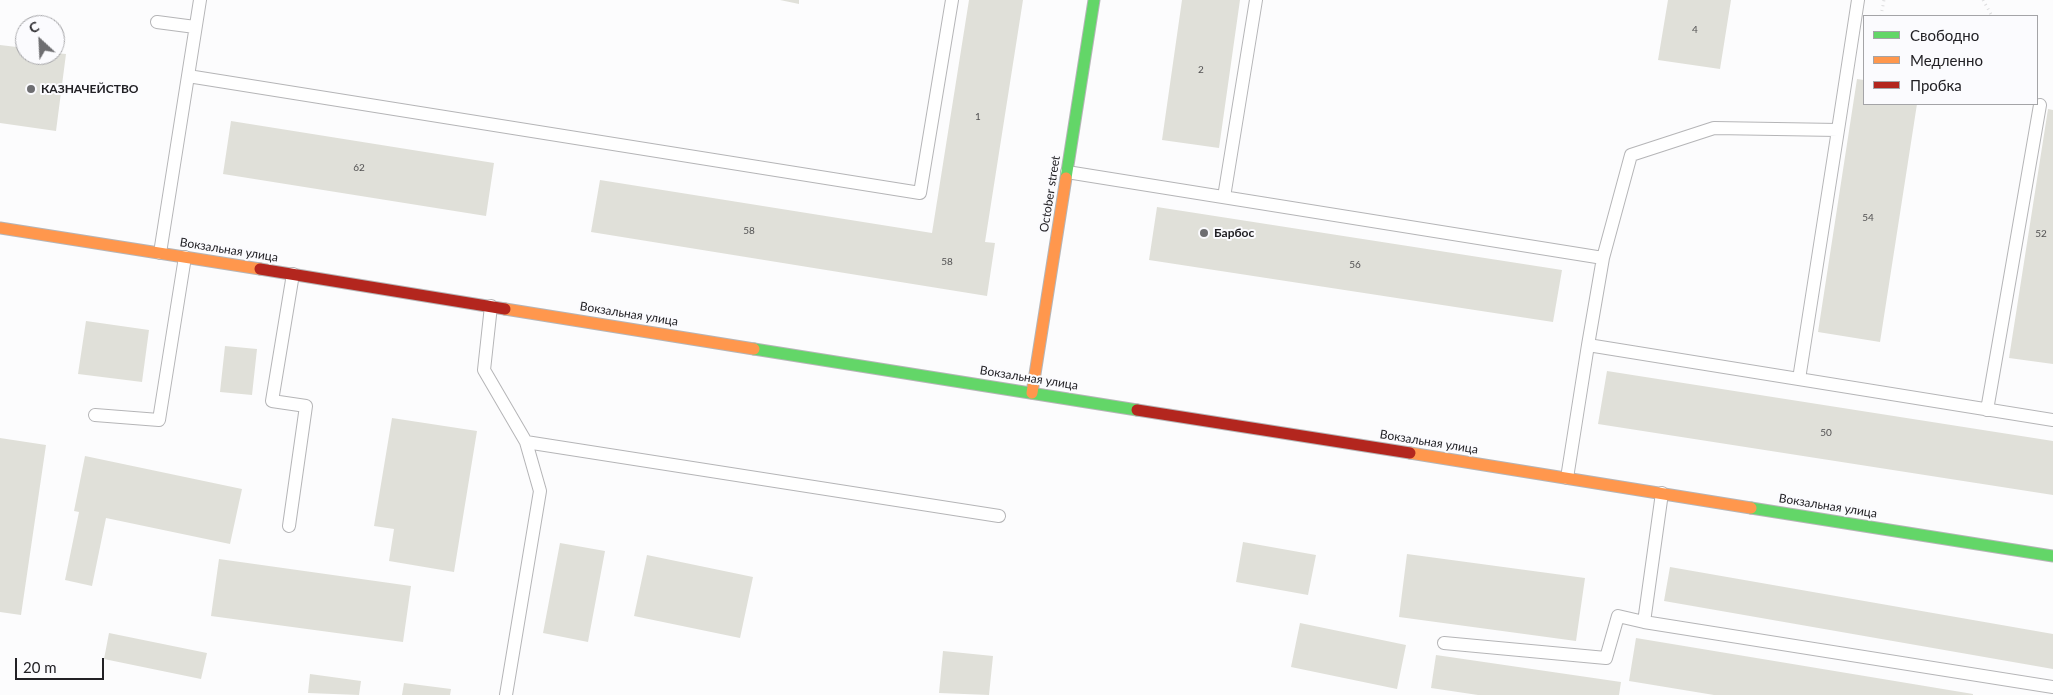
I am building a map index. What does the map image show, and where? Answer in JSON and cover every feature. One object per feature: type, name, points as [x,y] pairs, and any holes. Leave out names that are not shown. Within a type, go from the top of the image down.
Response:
[{"type":"main road","name":"October street","points":[[1032,393],[1094,0]]},
{"type":"main road","name":"Вокзальная улица","points":[[0,228],[2053,556]]},
{"type":"lane","points":[[160,253],[200,0]]},
{"type":"lane","points":[[188,76],[920,194],[952,0]]},
{"type":"lane","points":[[1224,197],[1256,0]]},
{"type":"lane","points":[[1799,379],[1858,0]]},
{"type":"lane","points":[[157,22],[195,27]]},
{"type":"lane","points":[[1988,410],[2040,105]]},
{"type":"lane","points":[[1567,478],[1603,258],[1631,155],[1714,128],[1838,130]]},
{"type":"lane","points":[[1067,172],[1603,258]]},
{"type":"lane","points":[[96,415],[159,420],[185,257]]},
{"type":"lane","points":[[289,526],[306,406],[272,401],[293,274]]},
{"type":"lane","points":[[490,306],[484,370],[526,442],[540,491],[506,695]]},
{"type":"lane","points":[[1588,346],[2053,420]]},
{"type":"lane","points":[[526,442],[999,516]]},
{"type":"lane","points":[[1644,622],[1662,494]]},
{"type":"lane","points":[[1444,643],[1606,658],[1618,616],[1644,622],[2053,687]]},
{"type":"path","points":[[1881,15],[1884,0]]},
{"type":"path","points":[[1983,0],[1991,15]]},
{"type":"building","points":[[780,0],[799,0],[799,4]]},
{"type":"building","points":[[969,0],[1023,0],[985,242],[995,243],[987,296],[591,232],[600,180],[932,233]]},
{"type":"building","points":[[1182,0],[1240,0],[1219,148],[1162,140]]},
{"type":"building","points":[[1668,0],[1731,0],[1720,69],[1658,60]]},
{"type":"building","name":"КАЗНАЧЕЙСТВО","points":[[0,45],[15,47],[15,65],[65,65],[56,131],[0,123]]},
{"type":"building","points":[[1857,79],[1863,80],[1863,105],[1917,105],[1880,342],[1818,332]]},
{"type":"building","points":[[2048,109],[2053,110],[2053,364],[2009,358]]},
{"type":"building","points":[[231,121],[494,163],[486,216],[223,174]]},
{"type":"building","points":[[1157,207],[1562,270],[1553,322],[1149,260]]},
{"type":"building","points":[[86,321],[149,330],[142,382],[78,374]]},
{"type":"building","points":[[225,346],[257,349],[252,395],[220,392]]},
{"type":"building","points":[[1607,371],[2053,441],[2053,495],[1598,424]]},
{"type":"building","points":[[392,418],[477,431],[454,572],[389,561],[394,529],[374,526]]},
{"type":"building","points":[[0,438],[46,445],[21,615],[0,612]]},
{"type":"building","points":[[85,456],[242,489],[230,544],[106,518],[92,586],[65,580],[79,512],[74,511]]},
{"type":"building","points":[[1243,542],[1316,555],[1308,595],[1236,582]]},
{"type":"building","points":[[560,543],[605,551],[588,642],[543,633]]},
{"type":"building","points":[[1407,554],[1585,578],[1576,641],[1399,617]]},
{"type":"building","points":[[647,555],[753,577],[740,638],[634,616]]},
{"type":"building","points":[[219,559],[411,586],[403,642],[211,616]]},
{"type":"building","points":[[1670,567],[2053,634],[2053,669],[1664,601]]},
{"type":"building","points":[[1300,623],[1406,645],[1397,689],[1291,667]]},
{"type":"building","points":[[109,633],[207,653],[201,679],[104,659]]},
{"type":"building","points":[[1636,638],[1973,695],[1714,695],[1629,681]]},
{"type":"building","points":[[943,651],[993,656],[989,695],[939,693]]},
{"type":"building","points":[[1436,655],[1621,682],[1619,695],[1478,695],[1431,688]]},
{"type":"building","points":[[310,674],[361,681],[359,695],[308,693]]},
{"type":"building","points":[[404,683],[451,689],[450,695],[402,695]]},
{"type":"traffic: fast","points":[[1066,178],[1094,0]]},
{"type":"traffic: fast","points":[[754,349],[1137,410]]},
{"type":"traffic: fast","points":[[1751,508],[2053,556]]},
{"type":"traffic: slow","points":[[1032,393],[1066,178]]},
{"type":"traffic: slow","points":[[0,228],[260,269]]},
{"type":"traffic: slow","points":[[505,309],[754,349]]},
{"type":"traffic: slow","points":[[1410,453],[1751,508]]},
{"type":"traffic: jam","points":[[260,269],[505,309]]},
{"type":"traffic: jam","points":[[1137,410],[1410,453]]},
{"type":"place","name":"КАЗНАЧЕЙСТВО","points":[[31,89]]},
{"type":"place","name":"Барбос","points":[[1204,233]]}]
